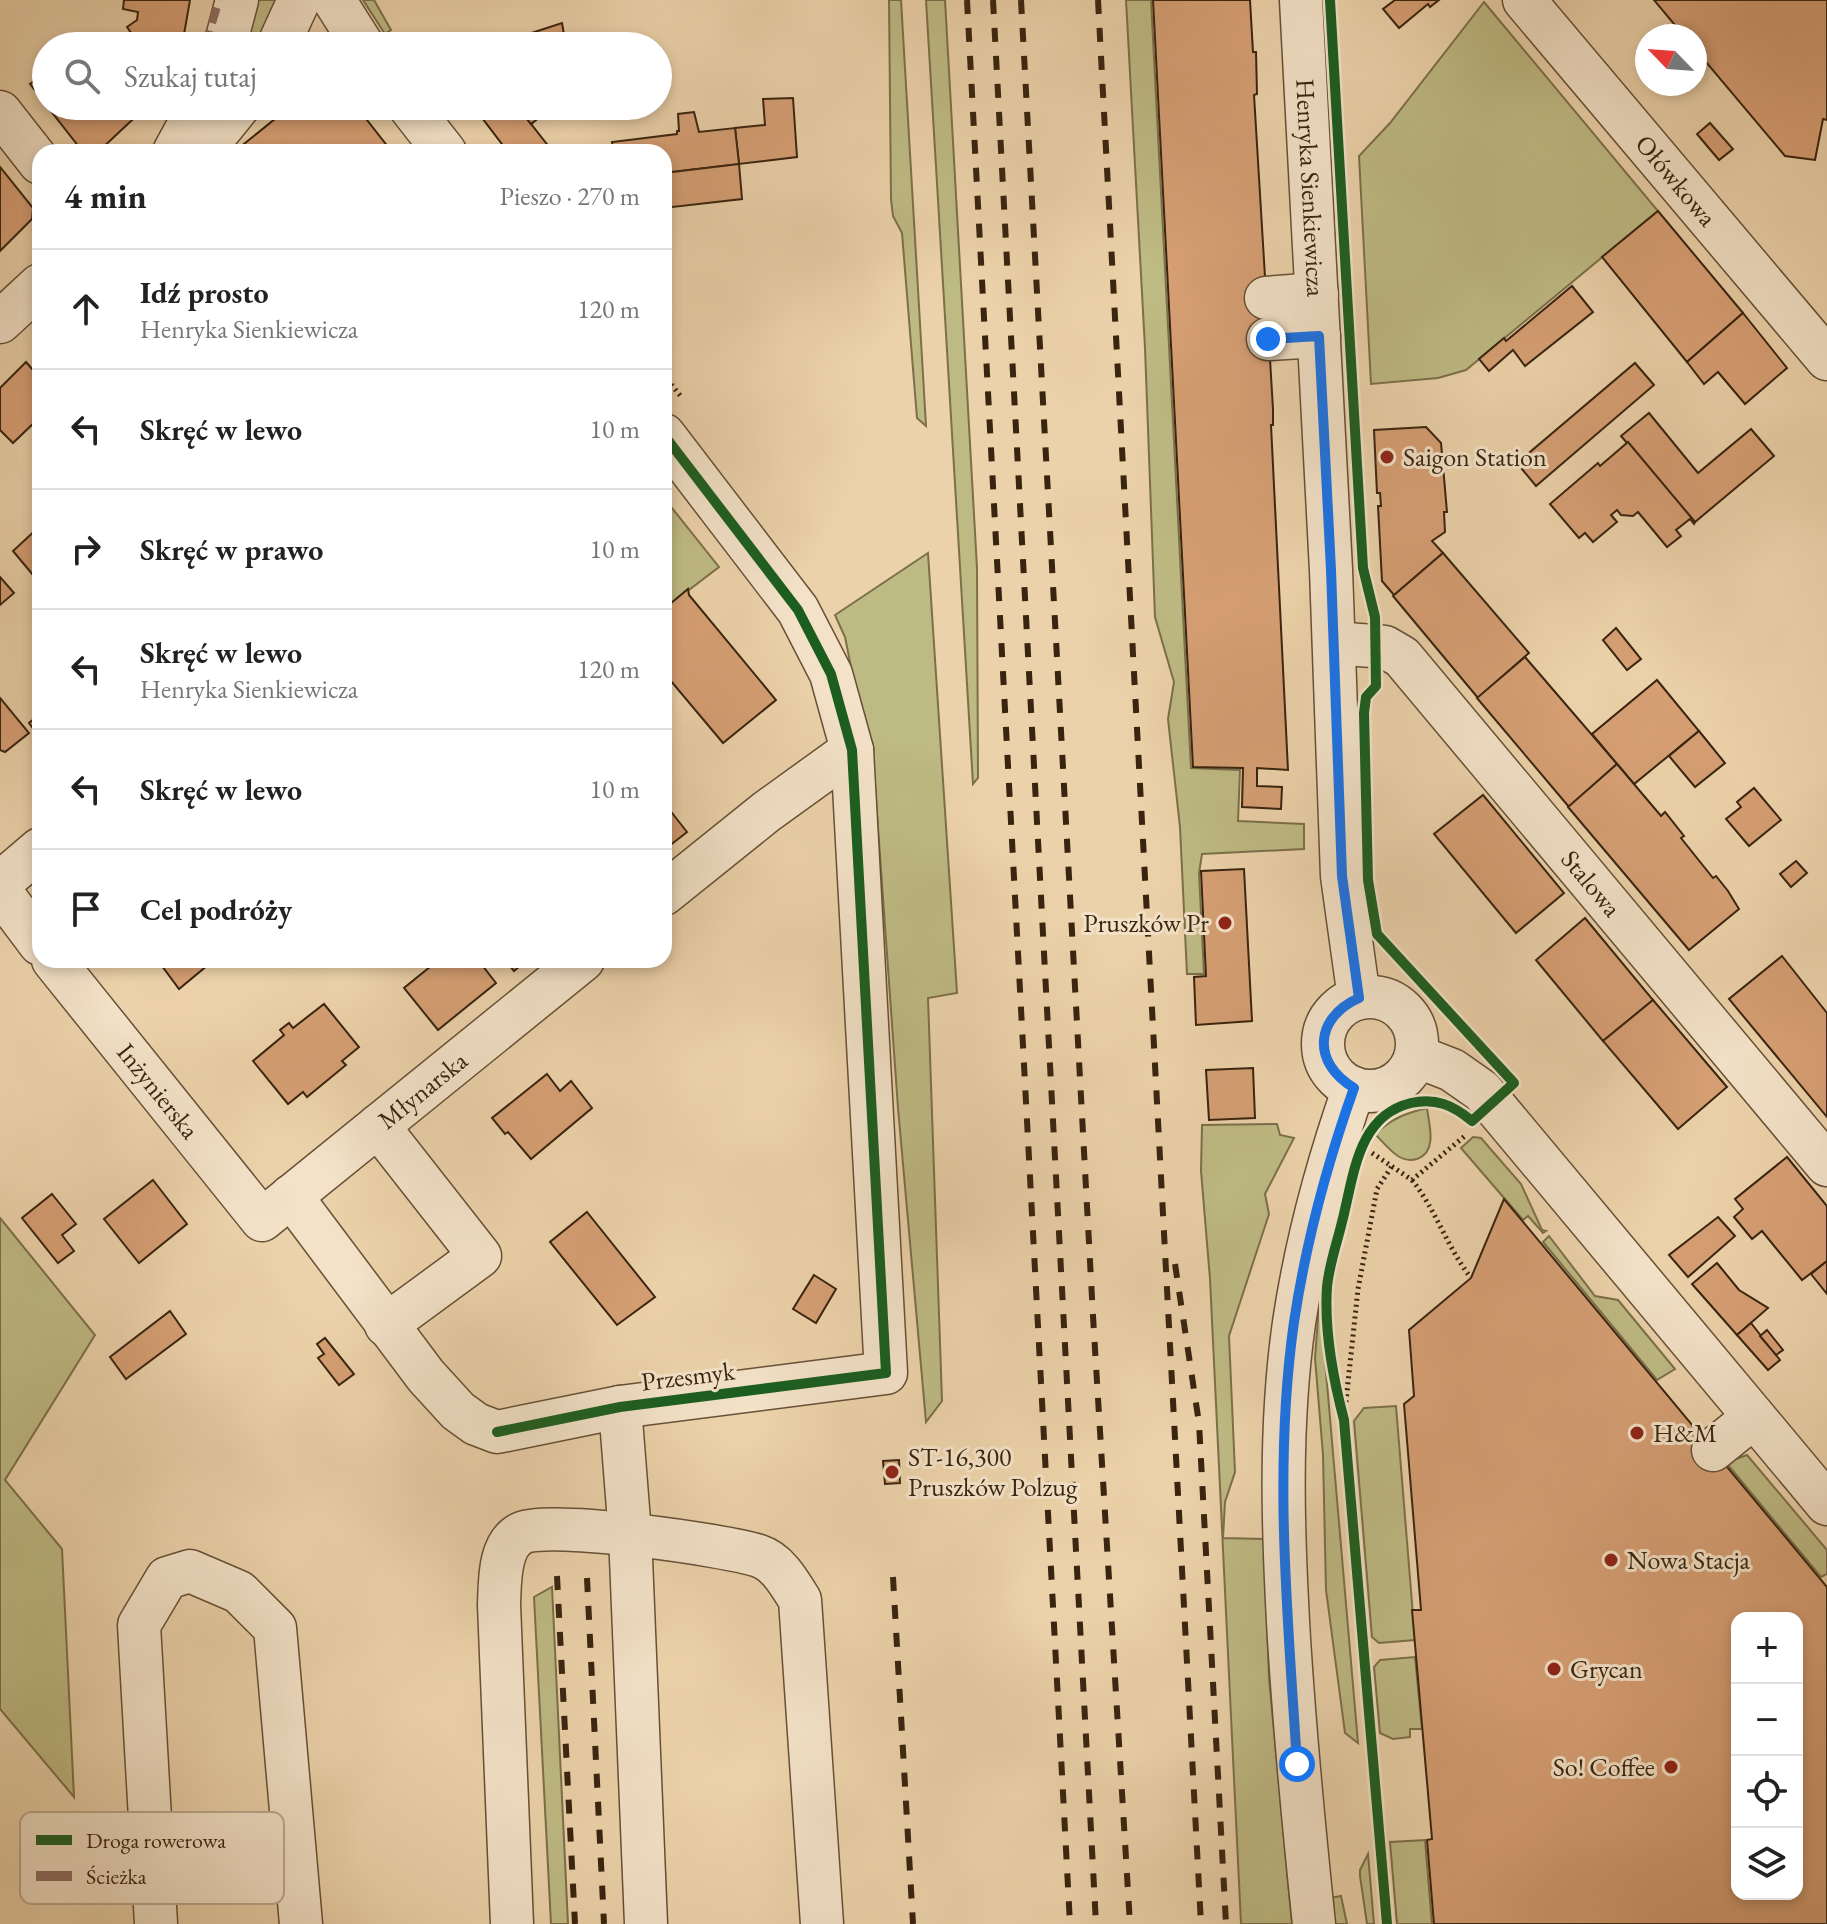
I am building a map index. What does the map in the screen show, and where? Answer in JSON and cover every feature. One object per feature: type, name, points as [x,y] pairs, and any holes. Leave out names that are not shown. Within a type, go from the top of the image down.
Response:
[{"type":"street","points":[[229,32],[237,0]]},
{"type":"street","points":[[284,32],[299,0]]},
{"type":"street","points":[[334,0],[354,32]]},
{"type":"street","name":"Henryka Sienkiewicza","points":[[1301,0],[1334,643],[1342,876],[1359,998]]},
{"type":"street","name":"Ołówkowa","points":[[1524,0],[1827,359]]},
{"type":"street","points":[[0,112],[32,153]]},
{"type":"street","points":[[178,144],[191,120]]},
{"type":"street","points":[[206,144],[228,120]]},
{"type":"street","points":[[420,120],[439,144]]},
{"type":"street","points":[[0,322],[32,292]]},
{"type":"street","points":[[1317,294],[1267,318],[1319,336]]},
{"type":"street","points":[[672,445],[798,610],[831,674],[852,750],[766,812],[672,888]]},
{"type":"street","name":"Stalowa","points":[[1334,643],[1385,647],[1402,657],[1827,1165]]},
{"type":"street","name":"Przesmyk","points":[[276,1208],[386,1325],[458,1411],[476,1424],[497,1432],[620,1407],[886,1373],[852,750]]},
{"type":"street","points":[[0,883],[32,856]]},
{"type":"street","points":[[0,891],[32,933]]},
{"type":"street","name":"Inżynierska","points":[[60,968],[276,1208]]},
{"type":"street","name":"Młynarska","points":[[276,1208],[573,968]]},
{"type":"street","points":[[1375,997],[1391,1001],[1404,1011],[1415,1032],[1416,1056],[1410,1070],[1399,1081],[1369,1091],[1354,1088],[1339,1079],[1329,1066],[1324,1041],[1331,1017],[1343,1005],[1359,998],[1375,997]]},
{"type":"street","points":[[1416,1056],[1452,1070],[1482,1091],[1827,1504]]},
{"type":"street","points":[[1314,1924],[1297,1764],[1283,1488],[1284,1436],[1294,1324],[1306,1256],[1324,1177],[1354,1088]]},
{"type":"street","points":[[378,1126],[480,1256],[386,1325]]},
{"type":"street","points":[[620,1407],[630,1534],[646,1924]]},
{"type":"street","points":[[1713,1450],[1754,1417]]},
{"type":"street","points":[[512,1924],[500,1574],[508,1546],[521,1533],[556,1528],[630,1534],[761,1556],[786,1576],[800,1600],[822,1924]]},
{"type":"street","points":[[150,1812],[139,1625],[167,1578],[190,1571],[239,1592],[275,1628],[301,1924]]},
{"type":"street","points":[[155,1904],[156,1924]]},
{"type":"path","points":[[1412,1180],[1471,1131]]},
{"type":"path","points":[[1368,1150],[1412,1180],[1429,1200],[1456,1259],[1471,1278]]},
{"type":"path","points":[[1344,1420],[1358,1289],[1377,1189],[1392,1166]]},
{"type":"path","points":[[1336,1392],[1344,1420]]},
{"type":"shaded area","points":[[255,0],[286,0],[271,32],[249,32]]},
{"type":"shaded area","points":[[363,0],[374,0],[391,30],[384,32]]},
{"type":"shaded area","points":[[889,0],[901,0],[926,426],[917,418],[902,233],[893,216],[891,199]]},
{"type":"shaded area","points":[[926,0],[945,0],[977,568],[978,778],[973,784]]},
{"type":"shaded area","points":[[1126,0],[1151,0],[1191,768],[1240,770],[1238,821],[1304,824],[1304,849],[1202,854],[1199,873],[1204,974],[1187,974],[1180,827],[1168,719],[1174,682],[1155,617],[1145,348]]},
{"type":"shaded area","points":[[1484,2],[1658,211],[1466,370],[1438,378],[1371,384],[1359,156],[1390,123]]},
{"type":"shaded area","points":[[672,508],[719,567],[672,603]]},
{"type":"shaded area","points":[[928,553],[957,993],[928,998],[942,1401],[926,1422],[898,1108],[875,786],[845,637],[835,615]]},
{"type":"shaded area","points":[[1427,1108],[1430,1144],[1424,1155],[1417,1159],[1400,1157],[1375,1134],[1399,1117]]},
{"type":"shaded area","points":[[1277,1124],[1280,1135],[1294,1138],[1265,1194],[1269,1214],[1229,1336],[1235,1472],[1225,1502],[1223,1538],[1264,1539],[1269,1678],[1292,1924],[1241,1924],[1210,1279],[1201,1171],[1202,1125]]},
{"type":"shaded area","points":[[1473,1137],[1481,1138],[1521,1184],[1542,1230],[1546,1231],[1543,1233],[1528,1216],[1523,1220],[1461,1148]]},
{"type":"shaded area","points":[[0,1218],[95,1335],[5,1480],[62,1549],[74,1797],[0,1709]]},
{"type":"shaded area","points":[[1549,1236],[1595,1296],[1618,1300],[1675,1369],[1657,1380],[1543,1242]]},
{"type":"shaded area","points":[[1320,1291],[1358,1743],[1345,1733],[1326,1590],[1323,1455],[1315,1358]]},
{"type":"shaded area","points":[[1396,1406],[1415,1640],[1379,1643],[1372,1637],[1354,1421],[1364,1408]]},
{"type":"shaded area","points":[[1747,1455],[1827,1550],[1827,1574],[1821,1577],[1728,1465]]},
{"type":"shaded area","points":[[552,1587],[568,1924],[551,1924],[534,1597]]},
{"type":"shaded area","points":[[1415,1657],[1422,1729],[1410,1729],[1410,1737],[1393,1739],[1380,1733],[1374,1667],[1380,1660]]},
{"type":"shaded area","points":[[1425,1840],[1432,1924],[1397,1924],[1390,1842]]},
{"type":"shaded area","points":[[1368,1854],[1374,1924],[1367,1924],[1360,1876]]},
{"type":"shaded area","points":[[1341,1896],[1347,1924],[1333,1924],[1330,1898]]},
{"type":"building","points":[[124,0],[190,0],[184,32],[130,32],[127,27],[137,20],[138,12],[123,9]]},
{"type":"building","points":[[1153,0],[1250,0],[1253,52],[1256,52],[1257,94],[1254,95],[1273,409],[1271,425],[1288,770],[1257,768],[1257,786],[1282,787],[1281,809],[1242,807],[1243,768],[1193,767]]},
{"type":"building","points":[[1395,0],[1439,0],[1430,7],[1428,4],[1399,28],[1383,9]]},
{"type":"building","points":[[1654,0],[1827,0],[1827,120],[1823,119],[1815,160],[1785,156],[1707,63],[1707,24],[1674,24]]},
{"type":"building","points":[[562,23],[564,32],[534,32]]},
{"type":"building","points":[[793,98],[797,157],[739,164],[735,128],[765,125],[763,99]]},
{"type":"building","points":[[694,112],[699,132],[735,128],[739,164],[672,172],[672,144],[612,144],[677,134],[678,114]]},
{"type":"building","points":[[58,120],[132,120],[107,144],[77,144]]},
{"type":"building","points":[[274,120],[367,120],[386,144],[244,144]]},
{"type":"building","points":[[484,120],[528,120],[547,144],[502,144]]},
{"type":"building","points":[[1710,123],[1733,149],[1719,160],[1697,134]]},
{"type":"building","points":[[739,164],[742,199],[672,207],[672,172]]},
{"type":"building","points":[[0,167],[32,207],[32,219],[0,251]]},
{"type":"building","points":[[1658,211],[1743,313],[1687,362],[1602,257]]},
{"type":"building","points":[[1572,286],[1593,312],[1525,366],[1513,350],[1489,371],[1479,359],[1504,338],[1506,341]]},
{"type":"building","points":[[1743,313],[1787,368],[1745,404],[1718,372],[1704,384],[1687,362]]},
{"type":"building","points":[[26,362],[32,369],[32,425],[13,443],[0,430],[0,388]]},
{"type":"building","points":[[1635,363],[1654,385],[1536,486],[1517,463]]},
{"type":"building","points":[[1649,413],[1698,473],[1751,429],[1774,456],[1695,522],[1621,436]]},
{"type":"building","points":[[1426,427],[1441,443],[1447,512],[1444,512],[1445,532],[1432,541],[1443,553],[1394,595],[1382,581],[1378,506],[1381,506],[1380,493],[1377,493],[1374,430]]},
{"type":"building","points":[[1628,442],[1695,522],[1690,519],[1676,530],[1681,536],[1667,547],[1638,512],[1633,516],[1621,515],[1617,510],[1611,515],[1617,522],[1593,542],[1585,533],[1579,538],[1550,504]]},
{"type":"building","points":[[32,533],[32,574],[13,551]]},
{"type":"building","points":[[1443,553],[1529,653],[1478,698],[1393,596]]},
{"type":"building","points":[[0,577],[14,593],[0,605]]},
{"type":"building","points":[[688,589],[689,595],[776,700],[723,743],[672,682],[672,602]]},
{"type":"building","points":[[1616,628],[1641,659],[1627,670],[1603,640]]},
{"type":"building","points":[[1525,657],[1617,764],[1569,807],[1477,698]]},
{"type":"building","points":[[1657,680],[1699,731],[1634,784],[1592,734]]},
{"type":"building","points":[[0,698],[29,733],[5,752],[0,750]]},
{"type":"building","points":[[1699,731],[1725,763],[1695,787],[1669,756]]},
{"type":"building","points":[[1617,764],[1661,816],[1665,812],[1684,836],[1681,838],[1713,878],[1716,876],[1739,909],[1689,950],[1568,807]]},
{"type":"building","points":[[1754,788],[1781,820],[1749,846],[1726,819],[1741,807],[1737,802]]},
{"type":"building","points":[[1483,795],[1564,893],[1516,933],[1434,834]]},
{"type":"building","points":[[672,813],[687,832],[672,844]]},
{"type":"building","points":[[1796,861],[1807,873],[1791,887],[1780,874]]},
{"type":"building","name":"Pruszków Pr","points":[[1244,869],[1252,1021],[1196,1025],[1194,977],[1206,976],[1201,871]]},
{"type":"building","points":[[1585,918],[1653,1000],[1603,1041],[1536,960]]},
{"type":"building","points":[[1782,956],[1827,1013],[1827,1117],[1729,999]]},
{"type":"building","points":[[163,968],[204,968],[179,989]]},
{"type":"building","points":[[429,968],[484,968],[496,983],[438,1030],[404,988]]},
{"type":"building","points":[[1653,1000],[1727,1087],[1678,1129],[1603,1041]]},
{"type":"building","points":[[324,1004],[359,1047],[342,1061],[346,1065],[307,1097],[303,1092],[288,1104],[253,1061],[284,1035],[280,1030],[289,1023],[293,1028]]},
{"type":"building","points":[[1253,1068],[1255,1118],[1209,1120],[1206,1070]]},
{"type":"building","points":[[547,1074],[560,1091],[571,1081],[592,1108],[531,1159],[492,1118]]},
{"type":"building","points":[[1787,1157],[1827,1206],[1827,1261],[1802,1280],[1762,1231],[1752,1239],[1734,1217],[1743,1209],[1735,1199]]},
{"type":"building","points":[[153,1180],[187,1224],[139,1263],[104,1219]]},
{"type":"building","points":[[52,1194],[76,1224],[62,1235],[74,1251],[58,1263],[22,1218]]},
{"type":"building","name":"Nowa Stacja","points":[[1504,1199],[1827,1587],[1827,1924],[1434,1924],[1427,1840],[1432,1839],[1412,1610],[1421,1610],[1404,1404],[1414,1396],[1409,1330],[1471,1278]]},
{"type":"building","points":[[587,1212],[655,1297],[617,1325],[550,1242]]},
{"type":"building","points":[[1718,1217],[1735,1236],[1688,1277],[1669,1255]]},
{"type":"building","points":[[1827,1261],[1827,1294],[1811,1274]]},
{"type":"building","points":[[1717,1263],[1739,1290],[1768,1308],[1737,1335],[1692,1284]]},
{"type":"building","points":[[814,1275],[836,1289],[816,1323],[793,1309]]},
{"type":"building","points":[[170,1311],[186,1334],[126,1379],[110,1357]]},
{"type":"building","points":[[1751,1323],[1780,1360],[1768,1370],[1737,1335]]},
{"type":"building","points":[[1767,1330],[1783,1350],[1776,1355],[1760,1336]]},
{"type":"building","points":[[325,1338],[354,1374],[339,1385],[318,1358],[324,1354],[317,1344]]},
{"type":"building","name":"ST-16,300 Pruszków Polzug","points":[[899,1460],[900,1483],[885,1484],[883,1461]]},
{"type":"railway","points":[[967,0],[1070,1924]]},
{"type":"railway","points":[[993,0],[1096,1924]]},
{"type":"railway","points":[[1021,0],[1093,1316],[1130,1924]]},
{"type":"railway","points":[[1098,0],[1201,1924]]},
{"type":"railway","points":[[1175,1264],[1199,1423],[1226,1924]]},
{"type":"railway","points":[[557,1576],[575,1924]]},
{"type":"railway","points":[[893,1577],[913,1924]]},
{"type":"railway","points":[[587,1578],[604,1924]]},
{"type":"marked path","points":[[209,32],[219,0]]},
{"type":"cycle path","points":[[1330,0],[1363,568],[1375,617],[1376,686],[1366,697],[1364,713],[1368,880],[1377,934],[1514,1083],[1472,1121],[1451,1107],[1429,1101],[1411,1103],[1393,1110],[1379,1121],[1369,1134],[1355,1168],[1328,1279],[1328,1337],[1344,1420],[1387,1924]]},
{"type":"cycle path","points":[[497,1432],[620,1407],[886,1373],[852,750],[831,674],[798,610],[672,445]]},
{"type":"place","name":"Saigon Station","points":[[1387,457]]},
{"type":"place","name":"Pruszków Pr","points":[[1225,923]]},
{"type":"place","name":"H&M","points":[[1637,1433]]},
{"type":"place","name":"ST-16,300 Pruszków Polzug","points":[[892,1472]]},
{"type":"place","name":"Nowa Stacja","points":[[1611,1560]]},
{"type":"place","name":"Grycan","points":[[1554,1669]]},
{"type":"place","name":"So! Coffee","points":[[1671,1767]]},
{"type":"route","points":[[1268,339],[1319,336],[1342,876],[1359,998],[1343,1005],[1331,1017],[1325,1033],[1324,1050],[1329,1066],[1339,1079],[1354,1088],[1328,1164],[1306,1256],[1288,1383],[1283,1488],[1297,1764]]}]
